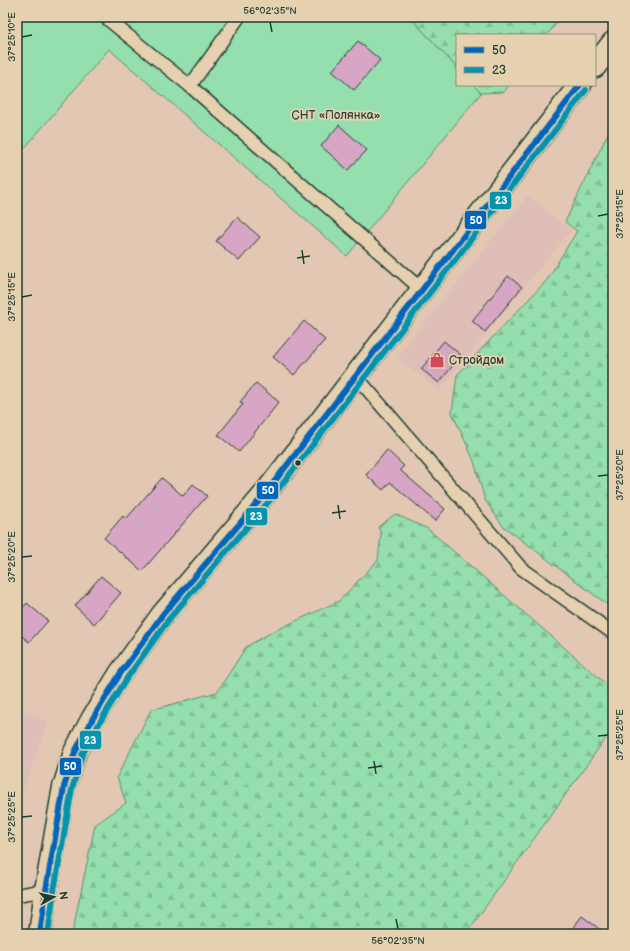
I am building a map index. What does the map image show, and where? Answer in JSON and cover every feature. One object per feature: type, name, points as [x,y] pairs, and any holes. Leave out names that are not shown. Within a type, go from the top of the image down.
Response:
[{"type":"main road","points":[[596,65],[613,43]]},
{"type":"main road","points":[[40,934],[64,787],[75,752],[93,718],[120,674],[163,614],[264,495],[579,86]]},
{"type":"lane","points":[[105,17],[190,86],[422,290]]},
{"type":"lane","points":[[190,86],[240,17]]},
{"type":"lane","points":[[355,375],[521,568],[613,633]]},
{"type":"lane","points":[[17,895],[46,890]]},
{"type":"shaded area","points":[[528,195],[571,230],[439,392],[397,357]]},
{"type":"shaded area","points":[[17,708],[48,722],[19,802],[17,801]]},
{"type":"green space","name":"СНТ «Полянка»","points":[[17,17],[410,17],[456,67],[456,86],[474,86],[481,93],[347,256],[109,49],[17,157]]},
{"type":"green space","points":[[410,17],[561,17],[548,34],[456,34],[456,67]]},
{"type":"green space","points":[[474,86],[508,86],[504,92],[481,93]]},
{"type":"green space","points":[[613,123],[613,609],[503,526],[485,500],[473,458],[452,413],[457,375],[547,280],[577,231],[565,222]]},
{"type":"green space","points":[[395,514],[428,529],[613,690],[613,728],[466,934],[72,934],[95,825],[126,803],[117,777],[151,710],[217,692],[246,647],[272,632],[339,601],[378,560],[381,534],[378,527]]},
{"type":"building","points":[[358,41],[380,60],[354,90],[332,71]]},
{"type":"building","points":[[339,125],[367,150],[348,170],[321,146]]},
{"type":"building","points":[[237,217],[260,237],[239,261],[216,241]]},
{"type":"building","points":[[508,276],[522,287],[485,332],[472,321]]},
{"type":"building","points":[[304,321],[325,340],[294,375],[273,357]]},
{"type":"building","points":[[444,341],[461,355],[439,383],[421,369]]},
{"type":"building","points":[[256,383],[279,402],[239,452],[218,435],[243,404],[240,402]]},
{"type":"building","points":[[387,450],[404,466],[400,470],[445,509],[435,521],[390,482],[383,490],[366,475]]},
{"type":"building","points":[[162,478],[183,496],[193,484],[207,496],[142,571],[104,538],[123,516],[126,519]]},
{"type":"building","points":[[101,576],[121,593],[94,624],[75,606]]},
{"type":"building","points":[[27,603],[48,621],[29,642],[17,632],[17,615]]},
{"type":"building","points":[[582,916],[606,934],[568,934]]},
{"type":"transit line","name":"50","points":[[40,934],[64,787],[75,752],[93,718],[120,674],[163,614],[264,495],[579,86]]},
{"type":"transit line","name":"23","points":[[48,934],[72,789],[82,755],[127,678],[169,619],[270,500],[586,90]]},
{"type":"place","name":"Стройдом","points":[[437,360]]}]
